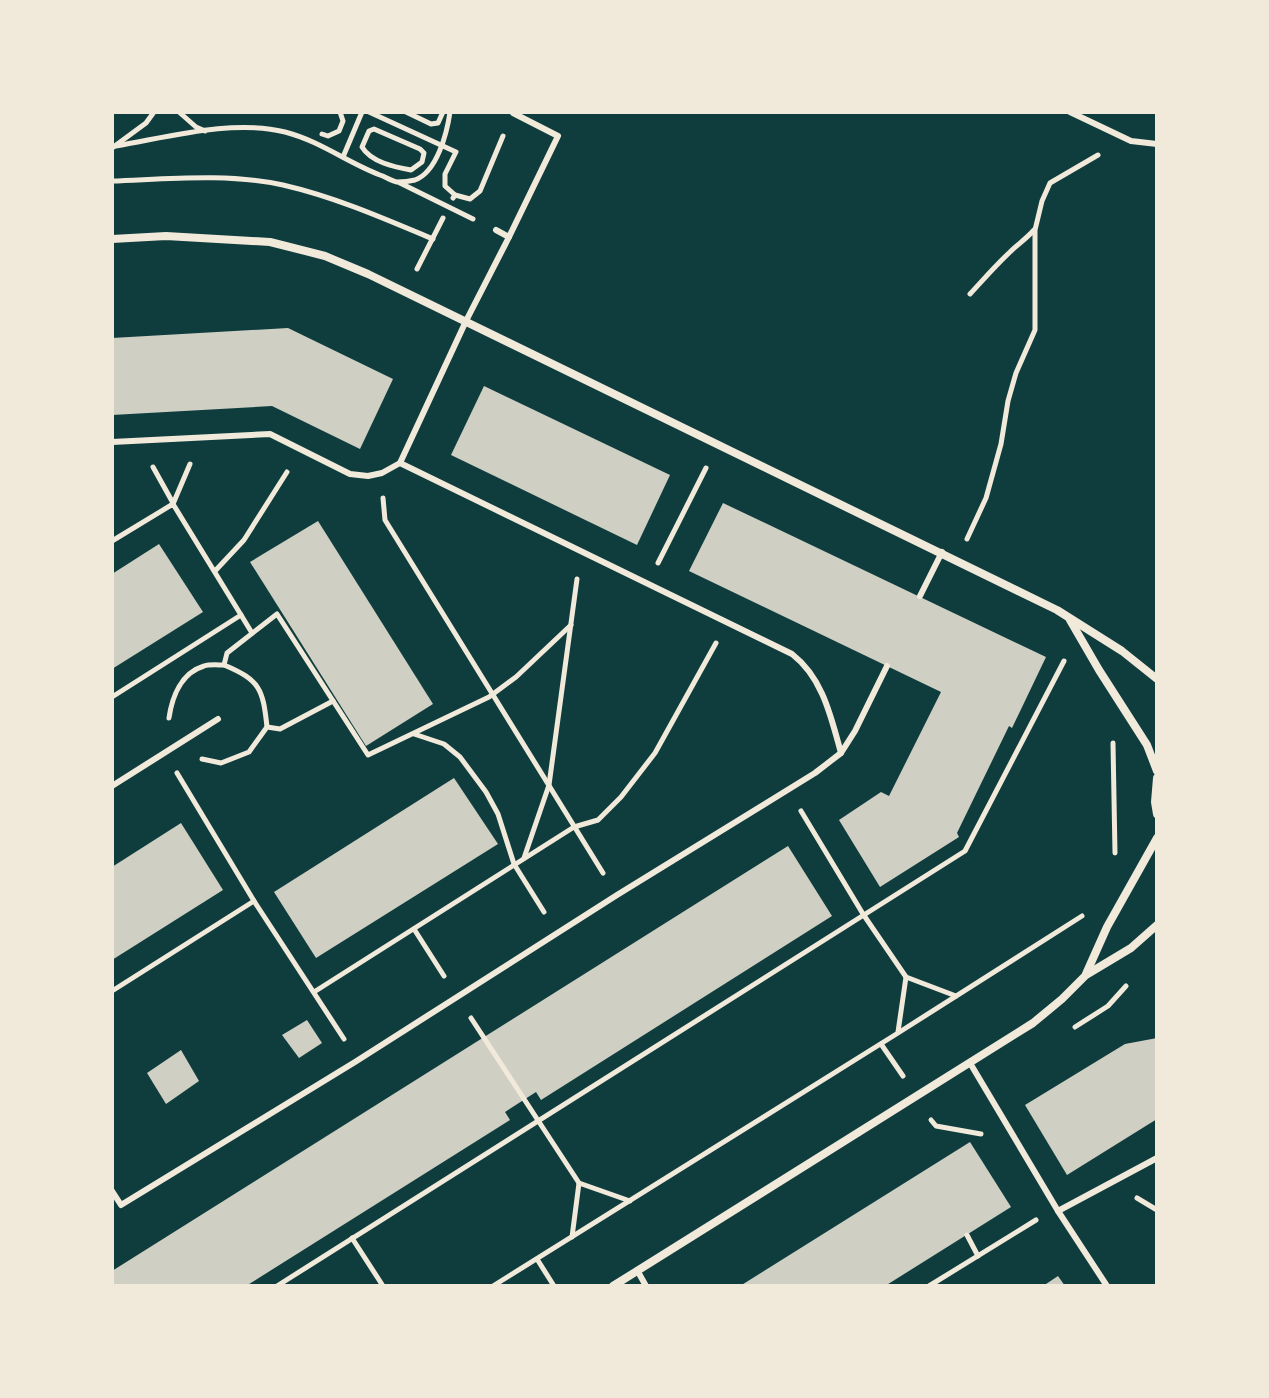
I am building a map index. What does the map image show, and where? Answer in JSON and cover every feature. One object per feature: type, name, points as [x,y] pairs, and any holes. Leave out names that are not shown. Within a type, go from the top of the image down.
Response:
[{"type":"street","points":[[112,239],[166,236],[270,242],[325,256],[466,321],[1057,610],[1122,651],[1157,679]]},
{"type":"street","points":[[1070,619],[1147,745],[1157,771]]},
{"type":"street","points":[[1157,778],[1157,814]]},
{"type":"street","points":[[1086,975],[1107,927],[1157,838]]},
{"type":"street","points":[[613,1286],[1033,1023],[1086,975],[1131,948],[1157,925]]},
{"type":"lane","points":[[1070,112],[1131,141],[1157,144]]},
{"type":"lane","points":[[112,442],[270,434],[350,474],[368,476],[382,473],[400,463],[558,136],[513,113]]},
{"type":"lane","points":[[496,230],[509,237]]},
{"type":"lane","points":[[400,463],[792,654],[803,662],[817,681],[830,712],[841,753]]},
{"type":"lane","points":[[920,596],[942,552]]},
{"type":"lane","points":[[112,1191],[121,1205],[815,773],[841,753],[887,666]]},
{"type":"lane","points":[[112,786],[218,719]]},
{"type":"lane","points":[[970,1063],[1058,1211],[1107,1286]]},
{"type":"lane","points":[[1058,1211],[1157,1158]]},
{"type":"lane","points":[[637,1270],[646,1286]]},
{"type":"path","points":[[114,147],[146,123],[154,112]]},
{"type":"path","points":[[179,112],[196,127],[206,131]]},
{"type":"path","points":[[322,134],[328,136],[339,131],[343,121],[340,112]]},
{"type":"path","points":[[343,157],[362,112]]},
{"type":"path","points":[[369,112],[456,152],[445,174],[445,186],[454,197],[470,199],[480,191],[513,113]]},
{"type":"path","points":[[406,112],[431,124],[438,123],[443,112]]},
{"type":"path","points":[[399,182],[417,179],[430,170],[447,133],[450,112]]},
{"type":"path","points":[[114,147],[206,131],[258,127],[286,133],[317,144],[496,230]]},
{"type":"path","points":[[374,129],[420,149],[424,157],[411,170],[373,158],[362,147],[369,131],[374,129]]},
{"type":"path","points":[[956,560],[986,498],[1016,373],[1035,330],[1035,230],[1042,201],[1050,183],[1087,162]]},
{"type":"path","points":[[112,181],[208,177],[280,185],[354,206],[433,239]]},
{"type":"path","points":[[405,292],[443,218]]},
{"type":"path","points":[[970,294],[1035,230]]},
{"type":"path","points":[[112,541],[173,504],[190,463],[205,438]]},
{"type":"path","points":[[139,441],[173,504],[252,633]]},
{"type":"path","points":[[215,571],[244,540],[301,449]]},
{"type":"path","points":[[648,583],[706,467]]},
{"type":"path","points":[[382,494],[385,520],[589,852]]},
{"type":"path","points":[[524,858],[549,785],[580,550]]},
{"type":"path","points":[[224,665],[227,653],[277,614],[368,755],[493,694],[571,625]]},
{"type":"path","points":[[112,697],[241,615]]},
{"type":"path","points":[[314,992],[574,827],[598,820],[621,797],[655,753],[727,622]]},
{"type":"path","points":[[1059,654],[1072,671]]},
{"type":"path","points":[[277,1286],[965,851],[1065,660]]},
{"type":"path","points":[[165,753],[221,763],[249,752],[267,727],[265,702],[257,685],[244,674],[224,665],[205,666],[183,679],[172,701],[165,753],[254,901],[336,1027]]},
{"type":"path","points":[[267,727],[280,729],[333,701]]},
{"type":"path","points":[[414,734],[444,744],[460,757],[498,814],[514,864],[529,888]]},
{"type":"path","points":[[1113,741],[1116,864]]},
{"type":"path","points":[[788,790],[863,914],[906,977],[956,996]]},
{"type":"path","points":[[112,991],[254,901]]},
{"type":"path","points":[[493,1286],[1086,913]]},
{"type":"path","points":[[414,929],[579,1183],[630,1201]]},
{"type":"path","points":[[898,1033],[906,977]]},
{"type":"path","points":[[881,1044],[917,1096]]},
{"type":"path","points":[[932,1120],[936,1126],[982,1134]]},
{"type":"path","points":[[572,1237],[579,1183]]},
{"type":"path","points":[[1133,1196],[1157,1210]]},
{"type":"path","points":[[929,1286],[1047,1214]]},
{"type":"path","points":[[967,1235],[978,1256]]},
{"type":"path","points":[[352,1238],[383,1286]]},
{"type":"path","points":[[537,1259],[554,1286]]},
{"type":"building","points":[[288,328],[393,379],[360,449],[272,406],[112,415],[112,338]]},
{"type":"building","points":[[484,386],[670,475],[637,545],[451,455]]},
{"type":"building","points":[[723,503],[1046,657],[957,833],[959,837],[880,887],[839,820],[881,792],[889,796],[941,692],[689,571]]},
{"type":"building","points":[[318,521],[433,704],[366,746],[250,562]]},
{"type":"building","points":[[159,544],[203,612],[112,669],[112,574]]},
{"type":"building","points":[[454,778],[498,844],[316,958],[274,892]]},
{"type":"building","points":[[181,823],[223,890],[112,960],[112,867]]},
{"type":"building","points":[[788,846],[832,916],[541,1100],[536,1092],[505,1112],[510,1120],[246,1286],[112,1286],[112,1271]]},
{"type":"building","points":[[307,1020],[322,1043],[299,1058],[282,1035]]},
{"type":"building","points":[[1157,1038],[1157,1119],[1067,1175],[1025,1105],[1125,1044]]},
{"type":"building","points":[[181,1050],[199,1081],[166,1104],[147,1073]]},
{"type":"building","points":[[970,1142],[1011,1207],[885,1286],[740,1286]]},
{"type":"building","points":[[1058,1276],[1065,1286],[1043,1286]]}]
